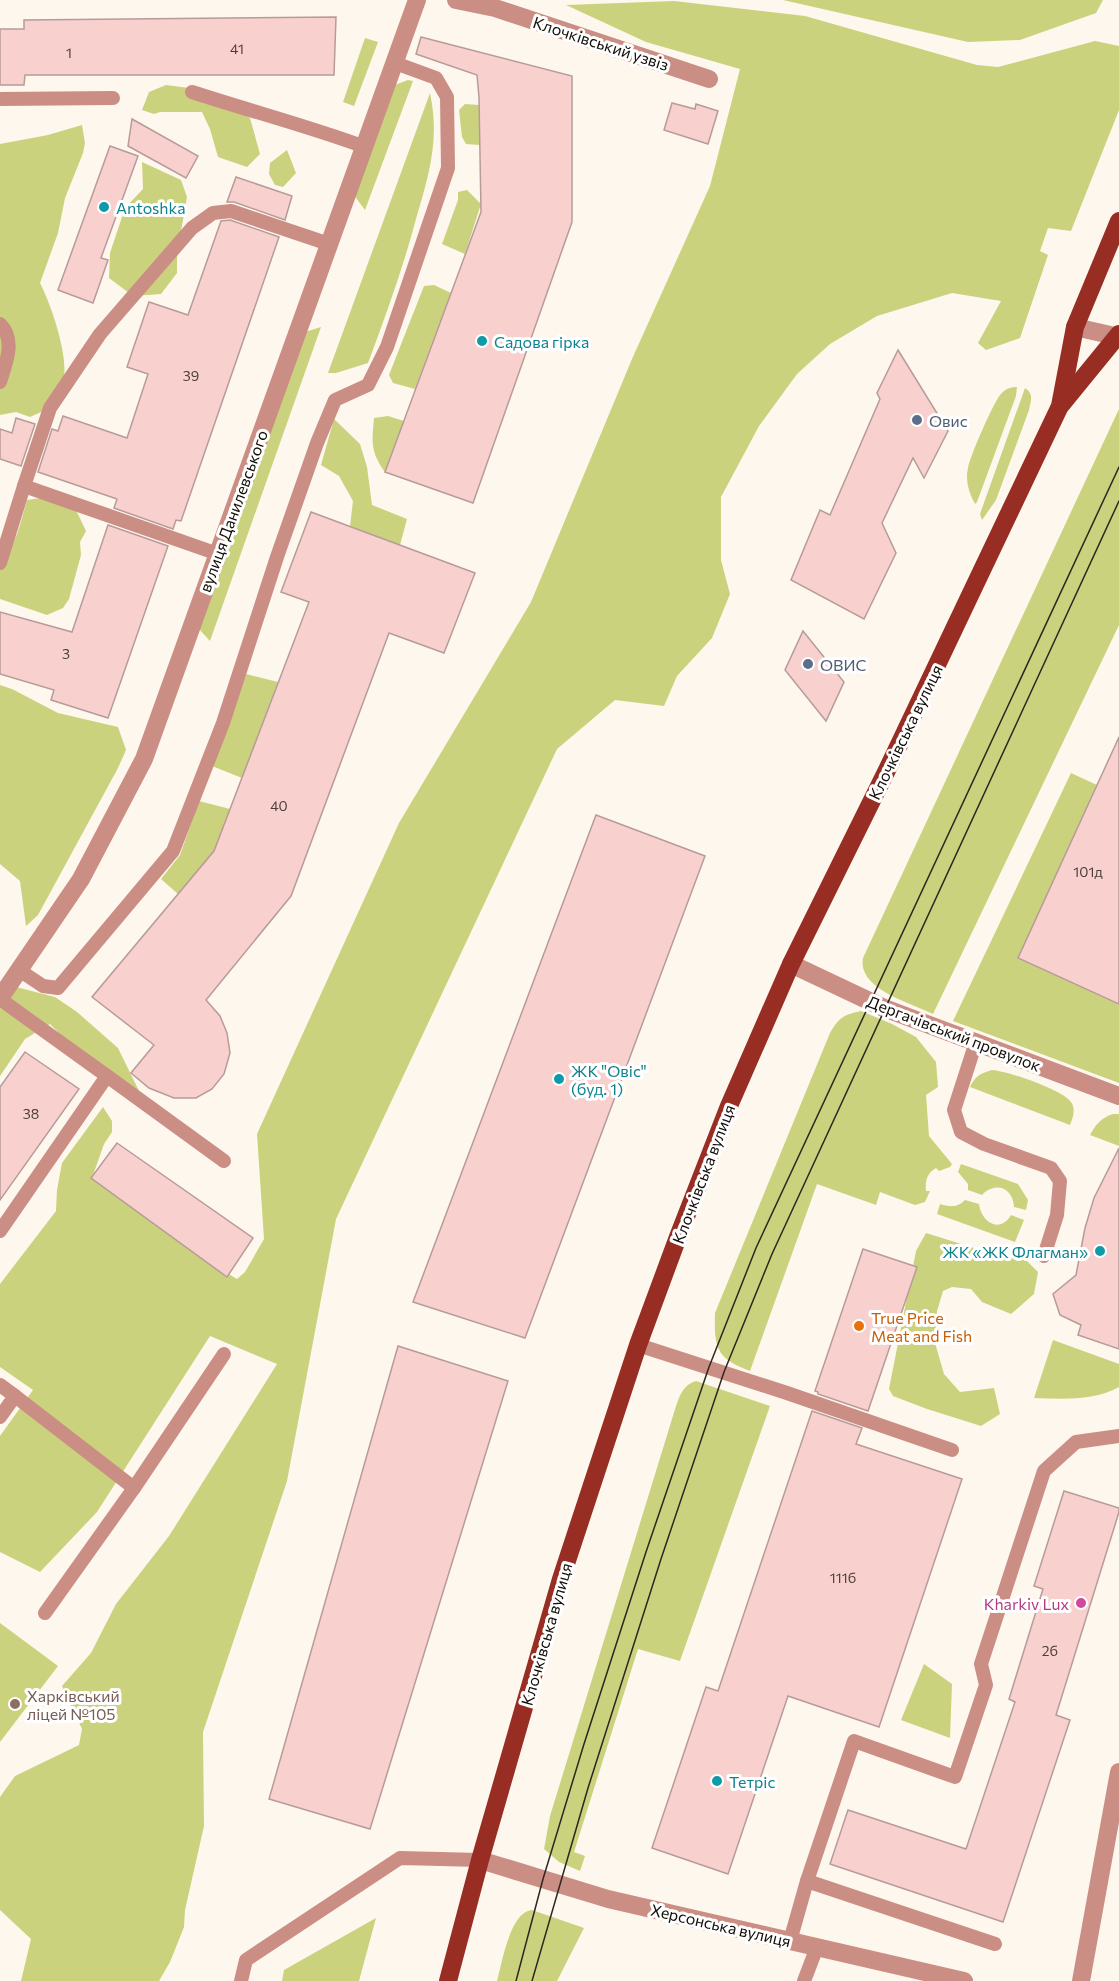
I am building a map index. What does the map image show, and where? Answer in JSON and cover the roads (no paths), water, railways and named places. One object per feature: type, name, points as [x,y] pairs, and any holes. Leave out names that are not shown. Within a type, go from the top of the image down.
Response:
[{"type":"main road","name":"Клочківська вулиця","points":[[448,1981],[480,1860],[561,1578],[638,1345],[729,1106],[791,964],[887,770],[1060,406],[1075,327],[1119,221]]},
{"type":"main road","name":"Клочківська вулиця","points":[[1060,406],[1119,336]]},
{"type":"street","name":"вулиця Данилевського","points":[[0,998],[81,879],[144,759],[417,0]]},
{"type":"street","name":"Клочківський узвіз","points":[[456,0],[495,8],[710,79]]},
{"type":"street","points":[[1075,327],[1119,336]]},
{"type":"street","name":"Дергачівський провулок","points":[[791,964],[884,1008],[1119,1096]]},
{"type":"street","points":[[1081,1981],[1119,1772]]},
{"type":"street","name":"Херсонська вулиця","points":[[480,1860],[608,1899],[964,1981]]},
{"type":"lane","points":[[19,970],[43,986],[58,988],[173,851],[223,723],[277,557],[317,443],[335,400],[368,385],[387,347],[448,168],[447,97],[436,78],[395,63]]},
{"type":"lane","points":[[192,92],[365,147]]},
{"type":"lane","points":[[0,99],[113,98]]},
{"type":"lane","points":[[0,563],[50,408],[100,334],[192,228],[213,213],[231,211],[329,244]]},
{"type":"lane","points":[[0,324],[5,328],[10,349],[0,382]]},
{"type":"lane","points":[[24,486],[218,554]]},
{"type":"lane","points":[[0,998],[224,1161]]},
{"type":"lane","points":[[976,1042],[954,1110],[962,1132],[984,1144],[1052,1168],[1060,1181],[1057,1215],[1044,1256]]},
{"type":"lane","points":[[0,1231],[106,1076]]},
{"type":"lane","points":[[638,1345],[780,1390],[952,1450]]},
{"type":"lane","points":[[45,1613],[134,1488],[224,1354]]},
{"type":"lane","points":[[0,1385],[134,1488]]},
{"type":"lane","points":[[0,1417],[15,1396]]},
{"type":"lane","points":[[790,1941],[807,1881],[854,1741],[955,1777],[986,1685],[981,1664],[1044,1471],[1076,1442],[1119,1436]]},
{"type":"lane","points":[[241,1981],[246,1960],[400,1858],[480,1860]]},
{"type":"lane","points":[[807,1881],[995,1944]]},
{"type":"lane","points":[[804,1981],[817,1947]]},
{"type":"tram line","points":[[516,1981],[543,1879],[646,1552],[709,1367],[756,1248],[1119,467]]},
{"type":"tram line","points":[[532,1981],[588,1788],[724,1372],[772,1254],[1119,501]]},
{"type":"place","name":"Antoshka","points":[[104,207]]},
{"type":"place","name":"Садова гірка","points":[[482,341]]},
{"type":"place","name":"Овис","points":[[917,420]]},
{"type":"place","name":"ОВИС","points":[[808,664]]},
{"type":"place","name":"ЖК \"Овіс\" (буд. 1)","points":[[559,1079]]},
{"type":"place","name":"ЖК «ЖК Флагман»","points":[[1100,1251]]},
{"type":"place","name":"True Price Meat and Fish","points":[[859,1326]]},
{"type":"place","name":"Kharkiv Lux","points":[[1081,1603]]},
{"type":"place","name":"Харківський ліцей №105","points":[[15,1704]]},
{"type":"place","name":"Тетріс","points":[[717,1781]]}]
